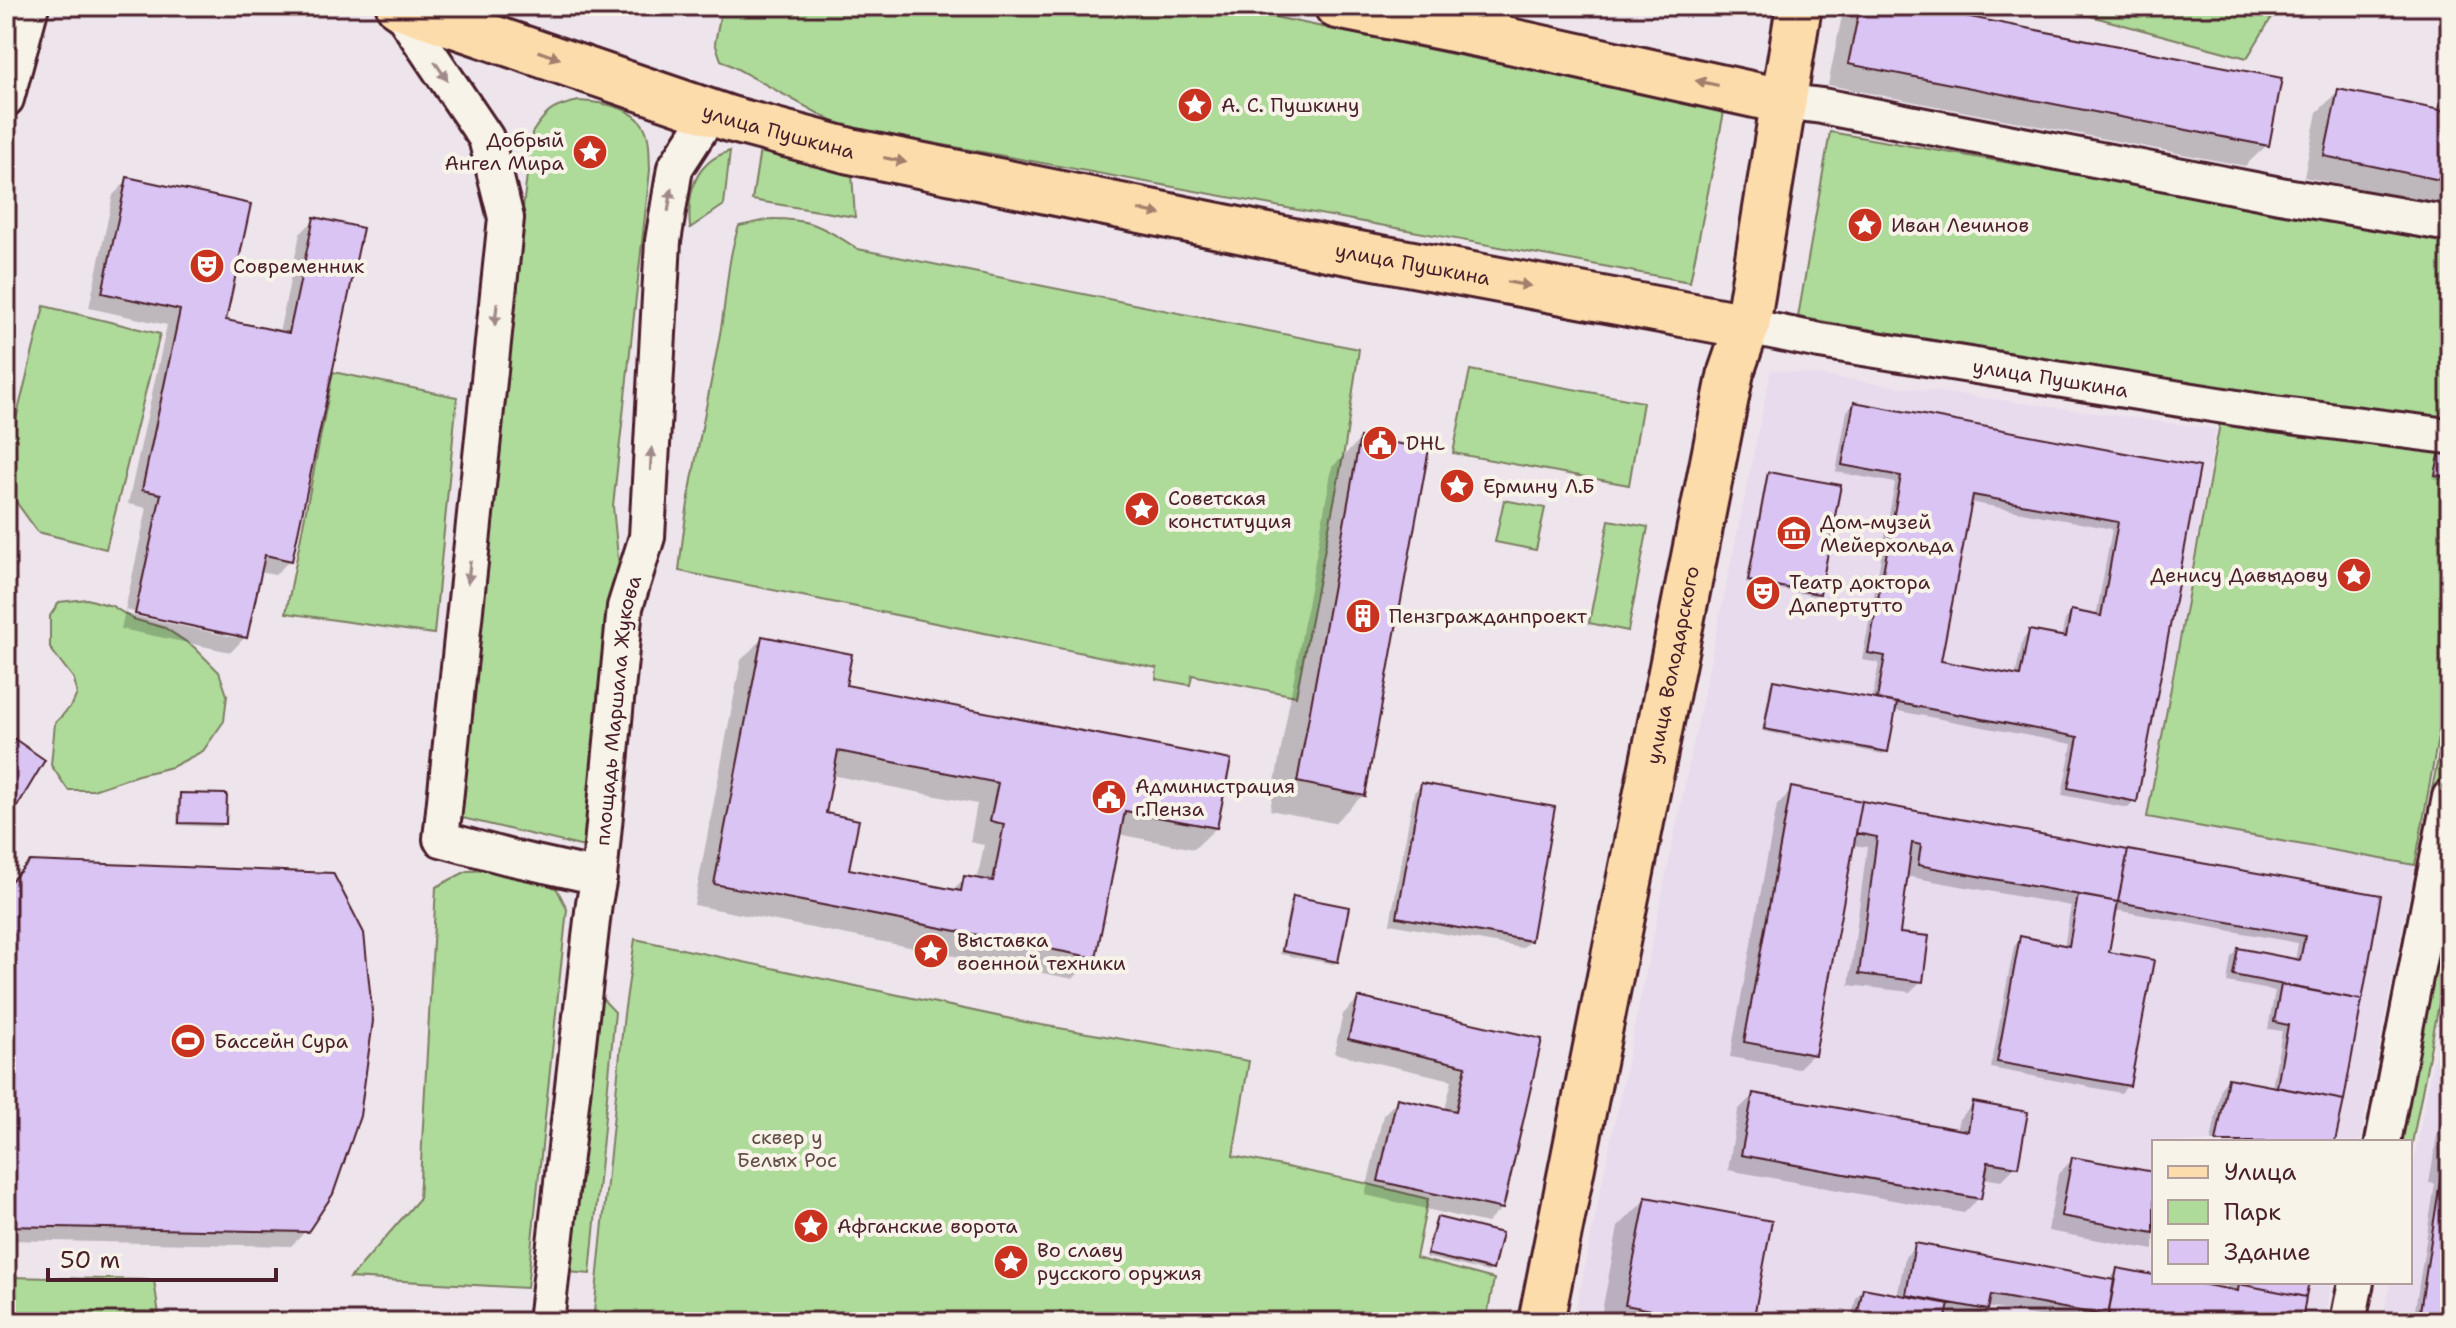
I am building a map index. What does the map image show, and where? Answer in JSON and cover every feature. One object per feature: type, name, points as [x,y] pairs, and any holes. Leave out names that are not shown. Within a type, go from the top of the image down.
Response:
[{"type":"main road","name":"улица Пушкина","points":[[398,6],[460,13],[730,119],[850,151],[1332,249],[1747,326]]},
{"type":"main road","points":[[1337,6],[1493,21],[1782,101]]},
{"type":"main road","name":"улица Володарского","points":[[1541,1322],[1731,372],[1747,326],[1799,6]]},
{"type":"street","points":[[6,99],[31,6]]},
{"type":"street","points":[[398,6],[486,138],[506,218],[441,839],[599,877]]},
{"type":"street","points":[[1782,101],[2450,224]]},
{"type":"street","name":"площадь Маршала Жукова","points":[[546,1322],[599,877],[625,607],[647,537],[663,241],[675,168],[712,111]]},
{"type":"street","name":"улица Пушкина","points":[[1747,326],[1820,341],[2274,414],[2448,436]]},
{"type":"street","points":[[2383,1140],[2450,797]]},
{"type":"street","points":[[2348,1322],[2356,1284]]},
{"type":"shaded area","points":[[1771,369],[2216,429],[2147,817],[2415,865],[2360,1140],[2152,1140],[2152,1284],[2332,1284],[2324,1322],[1573,1322]]},
{"type":"shaded area","points":[[2450,974],[2450,1322],[2382,1322],[2390,1284],[2412,1284],[2412,1170]]},
{"type":"green space","points":[[722,6],[1222,6],[1725,107],[1690,282],[841,126],[721,60],[715,43]]},
{"type":"green space","points":[[2069,6],[2284,6],[2270,20],[2247,58],[2068,10]]},
{"type":"green space","points":[[579,101],[614,106],[638,119],[647,135],[650,170],[613,506],[620,578],[584,847],[450,815],[532,133],[551,111]]},
{"type":"green space","points":[[1830,132],[2450,239],[2450,671],[2415,865],[2147,817],[2226,391],[1798,317]]},
{"type":"green space","points":[[761,143],[812,151],[852,174],[855,217],[752,200]]},
{"type":"green space","points":[[730,151],[724,205],[690,228],[690,203],[695,180],[708,163]]},
{"type":"green space","points":[[772,219],[818,226],[858,249],[1359,349],[1345,446],[1296,696],[1192,675],[1190,685],[1156,679],[1157,668],[679,571],[735,238],[739,226]]},
{"type":"green space","points":[[44,306],[160,334],[106,549],[38,532],[6,488],[6,460]]},
{"type":"green space","points":[[1470,370],[1643,402],[1629,485],[1453,453]]},
{"type":"green space","points":[[333,372],[457,397],[434,634],[286,613]]},
{"type":"green space","points":[[1504,500],[1545,508],[1536,550],[1495,542]]},
{"type":"green space","points":[[1609,520],[1648,527],[1628,631],[1589,623]]},
{"type":"green space","points":[[87,599],[112,606],[133,619],[165,628],[194,647],[219,672],[227,695],[224,721],[203,751],[172,767],[93,790],[68,790],[51,765],[55,723],[72,705],[77,694],[74,679],[50,648],[50,616],[59,602]]},
{"type":"green space","points":[[2450,696],[2450,947],[2412,1144],[2412,1140],[2364,1140]]},
{"type":"green space","points":[[467,871],[526,873],[557,889],[567,909],[527,1288],[350,1278],[419,1199],[436,887]]},
{"type":"green space","name":"сквер у Белых Рос","points":[[635,939],[1030,1023],[1249,1061],[1233,1156],[1428,1199],[1416,1258],[1494,1279],[1486,1322],[593,1322],[624,1014]]},
{"type":"green space","points":[[596,992],[615,1012],[590,1274],[569,1272]]},
{"type":"green space","points":[[6,1277],[154,1280],[160,1322],[6,1322]]},
{"type":"building","points":[[1860,6],[1924,6],[2282,78],[2269,146],[1848,64]]},
{"type":"building","points":[[2338,89],[2450,112],[2450,182],[2324,156]]},
{"type":"building","points":[[127,177],[251,204],[226,320],[289,333],[314,217],[363,228],[292,561],[265,555],[247,638],[135,614],[161,494],[142,490],[180,310],[102,293]]},
{"type":"building","points":[[1854,402],[2200,467],[2137,802],[2068,788],[2078,737],[1877,699],[1885,656],[1868,653],[1901,476],[1842,465]],"holes":[[[1973,495],[2118,522],[2101,616],[2071,610],[2066,637],[2029,630],[2020,676],[1941,661]]]},
{"type":"building","name":"Пензгражданпроект","points":[[1360,437],[1429,449],[1365,796],[1297,782]]},
{"type":"building","points":[[2440,451],[2450,453],[2450,478],[2435,475]]},
{"type":"building","name":"Дом-музей Мейерхольда","points":[[1768,472],[1841,485],[1820,594],[1748,581]]},
{"type":"building","name":"Администрация г.Пенза","points":[[762,636],[852,654],[846,685],[1231,760],[1217,828],[1125,811],[1096,958],[714,884]],"holes":[[[838,751],[998,783],[990,821],[1004,824],[993,881],[964,876],[961,891],[849,869],[859,820],[826,813]]]},
{"type":"building","points":[[1773,680],[1897,703],[1888,752],[1764,729]]},
{"type":"building","points":[[6,733],[45,760],[6,825]]},
{"type":"building","points":[[1421,783],[1555,807],[1531,941],[1397,917]]},
{"type":"building","points":[[1791,787],[1862,801],[1815,1055],[1744,1042]]},
{"type":"building","points":[[180,793],[227,794],[226,824],[179,823]]},
{"type":"building","points":[[1862,801],[2128,850],[2118,902],[1918,865],[1921,845],[1912,843],[1900,933],[1929,936],[1923,982],[1859,974],[1877,837],[1856,833]]},
{"type":"building","points":[[2128,850],[2381,895],[2362,1000],[2233,975],[2238,948],[2300,960],[2305,936],[2118,902]]},
{"type":"building","name":"Бассейн Сура","points":[[30,861],[333,873],[364,933],[373,1021],[360,1116],[333,1194],[308,1232],[6,1226],[6,886]]},
{"type":"building","points":[[2078,895],[2118,902],[2109,952],[2154,960],[2130,1086],[1997,1062],[2020,936],[2069,946]]},
{"type":"building","points":[[1293,896],[1349,907],[1338,962],[1282,951]]},
{"type":"building","points":[[2281,985],[2362,1000],[2344,1100],[2277,1087],[2288,1025],[2274,1022]]},
{"type":"building","points":[[1358,997],[1542,1039],[1503,1209],[1378,1181],[1397,1098],[1456,1111],[1466,1066],[1348,1039]]},
{"type":"building","points":[[2228,1078],[2344,1100],[2335,1140],[2216,1140]]},
{"type":"building","points":[[1753,1093],[1968,1131],[1973,1102],[2028,1112],[2018,1167],[1988,1162],[1981,1199],[1741,1155]]},
{"type":"building","points":[[2450,1123],[2450,1170],[2442,1169]]},
{"type":"building","points":[[2072,1157],[2152,1172],[2152,1233],[2061,1216]]},
{"type":"building","points":[[2442,1169],[2450,1170],[2450,1322],[2419,1318]]},
{"type":"building","points":[[1646,1197],[1772,1221],[1753,1322],[1714,1322],[1625,1305]]},
{"type":"building","points":[[1437,1217],[1502,1233],[1493,1270],[1427,1254]]},
{"type":"building","points":[[1915,1243],[2114,1280],[2108,1316],[1991,1295],[1988,1310],[1906,1295]]},
{"type":"building","points":[[2117,1268],[2152,1275],[2152,1284],[2201,1284],[2238,1291],[2239,1284],[2306,1297],[2302,1322],[2107,1322]]},
{"type":"building","points":[[2239,1284],[2309,1284],[2306,1297]]},
{"type":"building","points":[[1863,1288],[1949,1304],[1945,1322],[1856,1322]]},
{"type":"place","name":"А. С. Пушкину","points":[[1195,105]]},
{"type":"place","name":"Добрый Ангел Мира","points":[[590,152]]},
{"type":"place","name":"Иван Лечинов","points":[[1865,225]]},
{"type":"place","name":"Современник","points":[[207,266]]},
{"type":"place","name":"DHL","points":[[1380,443]]},
{"type":"place","name":"Ермину Л.Б","points":[[1457,486]]},
{"type":"place","name":"Советская конституция","points":[[1142,509]]},
{"type":"place","name":"Дом-музей Мейерхольда","points":[[1794,533]]},
{"type":"place","name":"Денису Давыдову","points":[[2354,575]]},
{"type":"place","name":"Театр доктора Дапертутто","points":[[1763,593]]},
{"type":"place","name":"Пензгражданпроект","points":[[1363,616]]},
{"type":"place","name":"Администрация г.Пенза","points":[[1109,797]]},
{"type":"place","name":"Выставка военной техники","points":[[931,951]]},
{"type":"place","name":"Бассейн Сура","points":[[188,1041]]},
{"type":"place","name":"Афганские ворота","points":[[811,1226]]},
{"type":"place","name":"Во славу русского оружия","points":[[1011,1262]]}]
